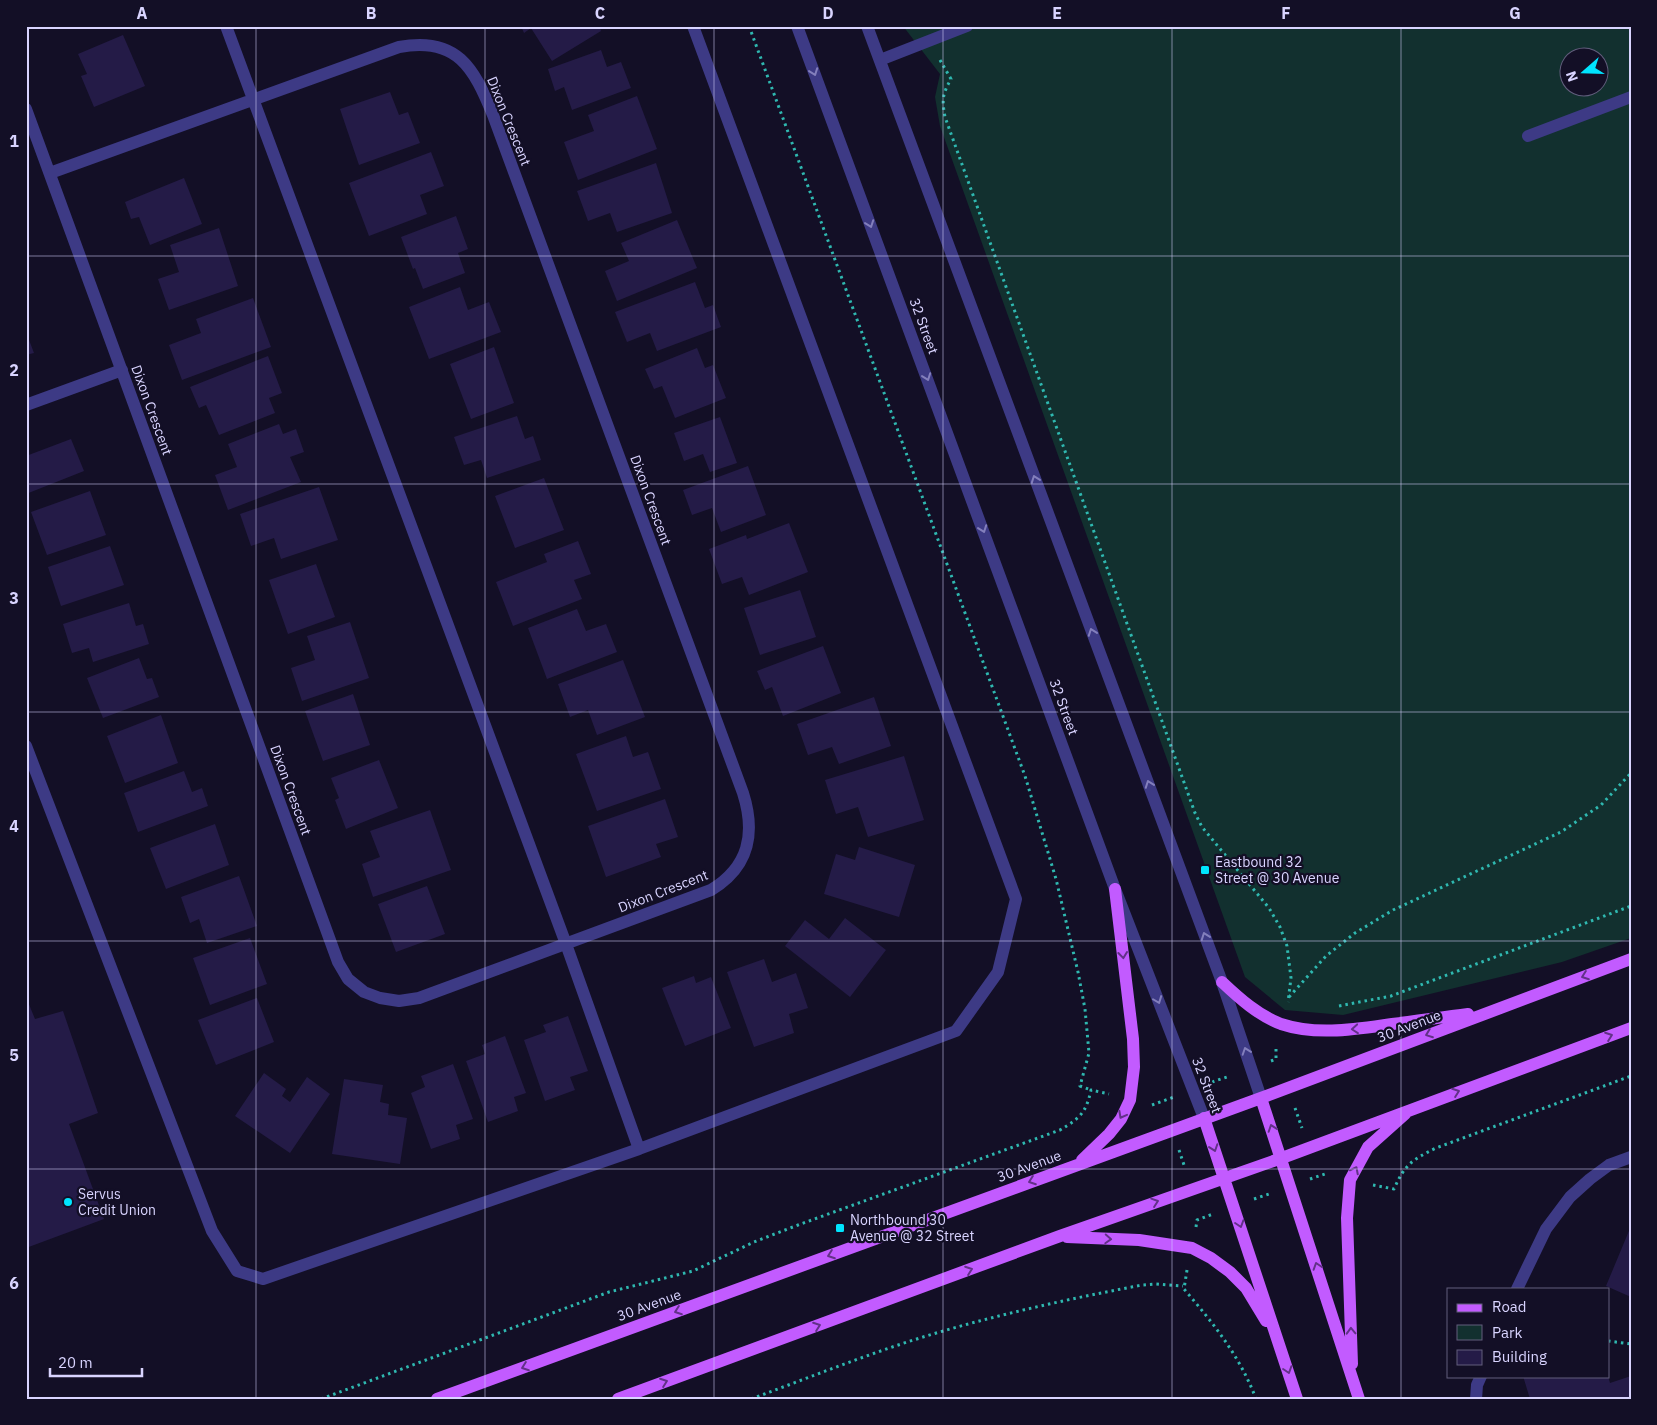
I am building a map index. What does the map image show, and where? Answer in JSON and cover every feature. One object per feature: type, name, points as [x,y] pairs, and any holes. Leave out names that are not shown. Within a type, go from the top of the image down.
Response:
[{"type":"main road","points":[[1078,1164],[1109,1134],[1121,1119],[1130,1100],[1134,1067],[1133,1039],[1115,889]]},
{"type":"main road","name":"30 Avenue","points":[[437,1399],[1261,1098],[1631,959]]},
{"type":"main road","points":[[1222,982],[1242,1002],[1261,1014],[1282,1024],[1310,1030],[1356,1029],[1490,1011]]},
{"type":"main road","points":[[618,1399],[1060,1236],[1282,1158],[1631,1028]]},
{"type":"main road","points":[[1261,1098],[1359,1399]]},
{"type":"main road","points":[[1353,1379],[1347,1218],[1350,1180],[1368,1147],[1411,1109]]},
{"type":"main road","name":"32 Street","points":[[1204,1118],[1297,1399]]},
{"type":"main road","points":[[1060,1236],[1139,1240],[1192,1248],[1211,1258],[1230,1272],[1246,1288],[1279,1342]]},
{"type":"street","points":[[226,26],[566,944],[639,1149]]},
{"type":"street","points":[[26,746],[212,1231],[237,1271],[264,1279],[639,1149],[956,1031],[998,972],[1016,899],[693,26]]},
{"type":"street","name":"32 Street","points":[[798,26],[1115,889],[1204,1118]]},
{"type":"street","points":[[867,26],[1222,982],[1261,1098]]},
{"type":"street","points":[[880,60],[967,26]]},
{"type":"street","name":"Dixon Crescent","points":[[26,109],[338,962],[348,979],[364,992],[380,998],[399,1001],[418,998],[711,890],[722,884],[734,873],[742,860],[747,845],[748,809],[493,115],[480,84],[466,63],[450,52],[432,45],[415,44],[382,53],[50,172]]},
{"type":"street","points":[[1528,136],[1631,96]]},
{"type":"street","points":[[26,405],[122,370]]},
{"type":"street","points":[[1517,1288],[1546,1229],[1570,1197],[1609,1165],[1631,1157]]},
{"type":"street","points":[[1476,1399],[1479,1378]]},
{"type":"path","points":[[749,26],[1025,776],[1056,878],[1085,1009],[1089,1053],[1080,1086],[1112,1095]]},
{"type":"path","points":[[940,60],[950,79],[942,101],[945,117],[1195,813],[1210,836],[1269,908],[1280,927],[1287,946],[1291,978],[1287,1005]]},
{"type":"path","points":[[1289,998],[1326,956],[1355,933],[1393,910],[1561,832],[1602,805],[1631,773]]},
{"type":"path","points":[[1336,1006],[1391,996],[1631,906]]},
{"type":"path","points":[[1276,1049],[1276,1059],[1309,1148]]},
{"type":"path","points":[[1152,1106],[1276,1059]]},
{"type":"path","points":[[1365,1183],[1394,1189],[1401,1173],[1413,1160],[1436,1148],[1631,1076]]},
{"type":"path","points":[[321,1399],[609,1292],[693,1271],[754,1242],[798,1225],[1060,1130],[1081,1115],[1087,1106],[1091,1090]]},
{"type":"path","points":[[1160,1102],[1204,1218]]},
{"type":"path","points":[[1196,1228],[1197,1220],[1325,1174],[1328,1175]]},
{"type":"path","points":[[1188,1262],[1184,1289],[1228,1344],[1244,1370],[1256,1399]]},
{"type":"path","points":[[751,1399],[867,1356],[953,1328],[1050,1304],[1142,1286],[1156,1284],[1183,1286]]},
{"type":"path","points":[[1610,1341],[1631,1344]]},
{"type":"green space","points":[[903,26],[1631,26],[1631,938],[1562,962],[1343,1015],[1285,1010],[1245,977],[940,126],[935,97],[940,74]]},
{"type":"building","points":[[521,26],[599,26],[601,31],[552,61],[531,28],[524,33]]},
{"type":"building","points":[[123,35],[145,86],[94,107],[81,76],[87,74],[78,54]]},
{"type":"building","points":[[601,50],[607,67],[621,62],[631,88],[572,110],[564,87],[555,91],[548,69]]},
{"type":"building","points":[[390,92],[399,115],[408,112],[420,143],[359,165],[340,109]]},
{"type":"building","points":[[637,96],[657,149],[578,180],[564,142],[594,131],[588,115]]},
{"type":"building","points":[[431,152],[444,186],[420,195],[427,214],[369,236],[349,183]]},
{"type":"building","points":[[656,163],[672,213],[617,232],[610,213],[588,221],[577,191]]},
{"type":"building","points":[[184,178],[202,224],[150,245],[139,217],[131,219],[125,202]]},
{"type":"building","points":[[456,216],[468,249],[458,253],[465,273],[423,289],[401,237]]},
{"type":"building","points":[[677,220],[697,268],[617,301],[605,271],[629,261],[621,243]]},
{"type":"building","points":[[219,228],[238,286],[169,310],[158,279],[179,272],[170,245]]},
{"type":"building","points":[[695,282],[705,308],[713,305],[721,327],[657,351],[650,333],[627,342],[615,312]]},
{"type":"building","points":[[460,287],[468,310],[489,302],[501,332],[429,359],[409,307]]},
{"type":"building","points":[[253,298],[271,347],[182,380],[169,345],[201,333],[196,319]]},
{"type":"building","points":[[26,332],[34,353],[26,355]]},
{"type":"building","points":[[494,347],[514,403],[471,419],[450,364]]},
{"type":"building","points":[[697,348],[705,368],[713,365],[726,398],[675,418],[662,386],[654,389],[645,369]]},
{"type":"building","points":[[268,356],[282,393],[269,398],[275,413],[219,435],[206,405],[199,408],[190,387]]},
{"type":"building","points":[[517,416],[525,439],[533,436],[541,460],[487,478],[481,460],[464,465],[454,437]]},
{"type":"building","points":[[720,417],[737,463],[710,472],[703,454],[684,461],[674,433]]},
{"type":"building","points":[[279,424],[283,434],[296,429],[304,452],[290,457],[301,482],[228,510],[215,475],[237,467],[228,444]]},
{"type":"building","points":[[71,439],[84,471],[26,494],[26,456]]},
{"type":"building","points":[[748,466],[766,515],[721,532],[712,508],[692,515],[683,490]]},
{"type":"building","points":[[544,478],[564,530],[515,548],[495,496]]},
{"type":"building","points":[[319,487],[338,540],[281,559],[274,538],[251,546],[240,514]]},
{"type":"building","points":[[90,491],[106,535],[47,555],[31,512]]},
{"type":"building","points":[[789,523],[808,572],[749,595],[742,577],[722,584],[709,549],[746,535],[747,539]]},
{"type":"building","points":[[578,541],[591,574],[574,580],[582,599],[513,626],[496,582],[547,562],[544,554]]},
{"type":"building","points":[[110,546],[124,585],[61,606],[48,567]]},
{"type":"building","points":[[316,564],[335,617],[288,634],[269,580]]},
{"type":"building","points":[[800,590],[816,637],[760,655],[744,608]]},
{"type":"building","points":[[129,603],[136,626],[143,624],[149,644],[93,662],[89,648],[72,653],[63,624]]},
{"type":"building","points":[[577,609],[586,631],[606,624],[617,652],[547,679],[528,628]]},
{"type":"building","points":[[350,622],[369,678],[302,701],[291,668],[315,660],[307,636]]},
{"type":"building","points":[[823,646],[841,693],[783,716],[772,687],[765,690],[757,671]]},
{"type":"building","points":[[139,658],[147,679],[152,678],[159,697],[103,718],[87,678]]},
{"type":"building","points":[[623,660],[645,717],[597,735],[588,710],[570,717],[558,684]]},
{"type":"building","points":[[353,694],[370,745],[323,761],[305,711]]},
{"type":"building","points":[[874,697],[891,746],[839,764],[832,747],[808,755],[797,724]]},
{"type":"building","points":[[161,715],[178,763],[125,783],[107,736]]},
{"type":"building","points":[[626,736],[633,757],[648,752],[661,789],[597,811],[576,754]]},
{"type":"building","points":[[904,756],[924,820],[868,837],[858,807],[836,814],[825,780]]},
{"type":"building","points":[[379,760],[398,808],[346,829],[335,800],[339,798],[331,778]]},
{"type":"building","points":[[184,771],[192,792],[202,788],[208,806],[138,832],[124,793]]},
{"type":"building","points":[[665,799],[678,837],[656,844],[661,857],[606,877],[588,826]]},
{"type":"building","points":[[430,810],[451,870],[373,897],[362,864],[380,857],[370,831]]},
{"type":"building","points":[[215,824],[229,865],[166,889],[150,848]]},
{"type":"building","points":[[859,847],[915,865],[899,917],[824,894],[836,854],[855,860]]},
{"type":"building","points":[[239,876],[257,926],[207,943],[199,919],[190,923],[181,897]]},
{"type":"building","points":[[427,886],[445,934],[396,952],[378,904]]},
{"type":"building","points":[[845,918],[886,950],[850,997],[785,946],[805,920],[829,939]]},
{"type":"building","points":[[250,938],[267,984],[210,1005],[193,958]]},
{"type":"building","points":[[764,959],[772,982],[796,973],[808,1008],[789,1014],[794,1033],[754,1047],[727,972]]},
{"type":"building","points":[[694,976],[696,983],[711,977],[731,1028],[685,1046],[662,988]]},
{"type":"building","points":[[26,997],[35,1019],[63,1011],[98,1113],[69,1124],[104,1219],[26,1248]]},
{"type":"building","points":[[257,998],[274,1042],[216,1065],[198,1020]]},
{"type":"building","points":[[568,1016],[588,1071],[570,1077],[575,1090],[545,1101],[524,1040],[546,1032],[543,1025]]},
{"type":"building","points":[[505,1036],[526,1093],[514,1097],[518,1111],[488,1122],[466,1061],[485,1054],[482,1045]]},
{"type":"building","points":[[453,1064],[473,1119],[456,1125],[460,1139],[431,1149],[411,1093],[425,1087],[421,1076]]},
{"type":"building","points":[[264,1073],[286,1089],[282,1096],[290,1102],[307,1077],[330,1094],[290,1153],[235,1116]]},
{"type":"building","points":[[344,1079],[383,1085],[380,1102],[389,1104],[388,1115],[407,1118],[400,1164],[332,1154]]},
{"type":"building","points":[[1631,1226],[1631,1297],[1606,1286]]},
{"type":"building","points":[[1631,1376],[1631,1399],[1530,1399],[1524,1378],[1609,1378],[1610,1383]]},
{"type":"place","name":"Eastbound 32 Street @ 30 Avenue","points":[[1205,870]]},
{"type":"place","name":"Servus Credit Union","points":[[68,1202]]},
{"type":"place","name":"Northbound 30 Avenue @ 32 Street","points":[[840,1228]]}]
